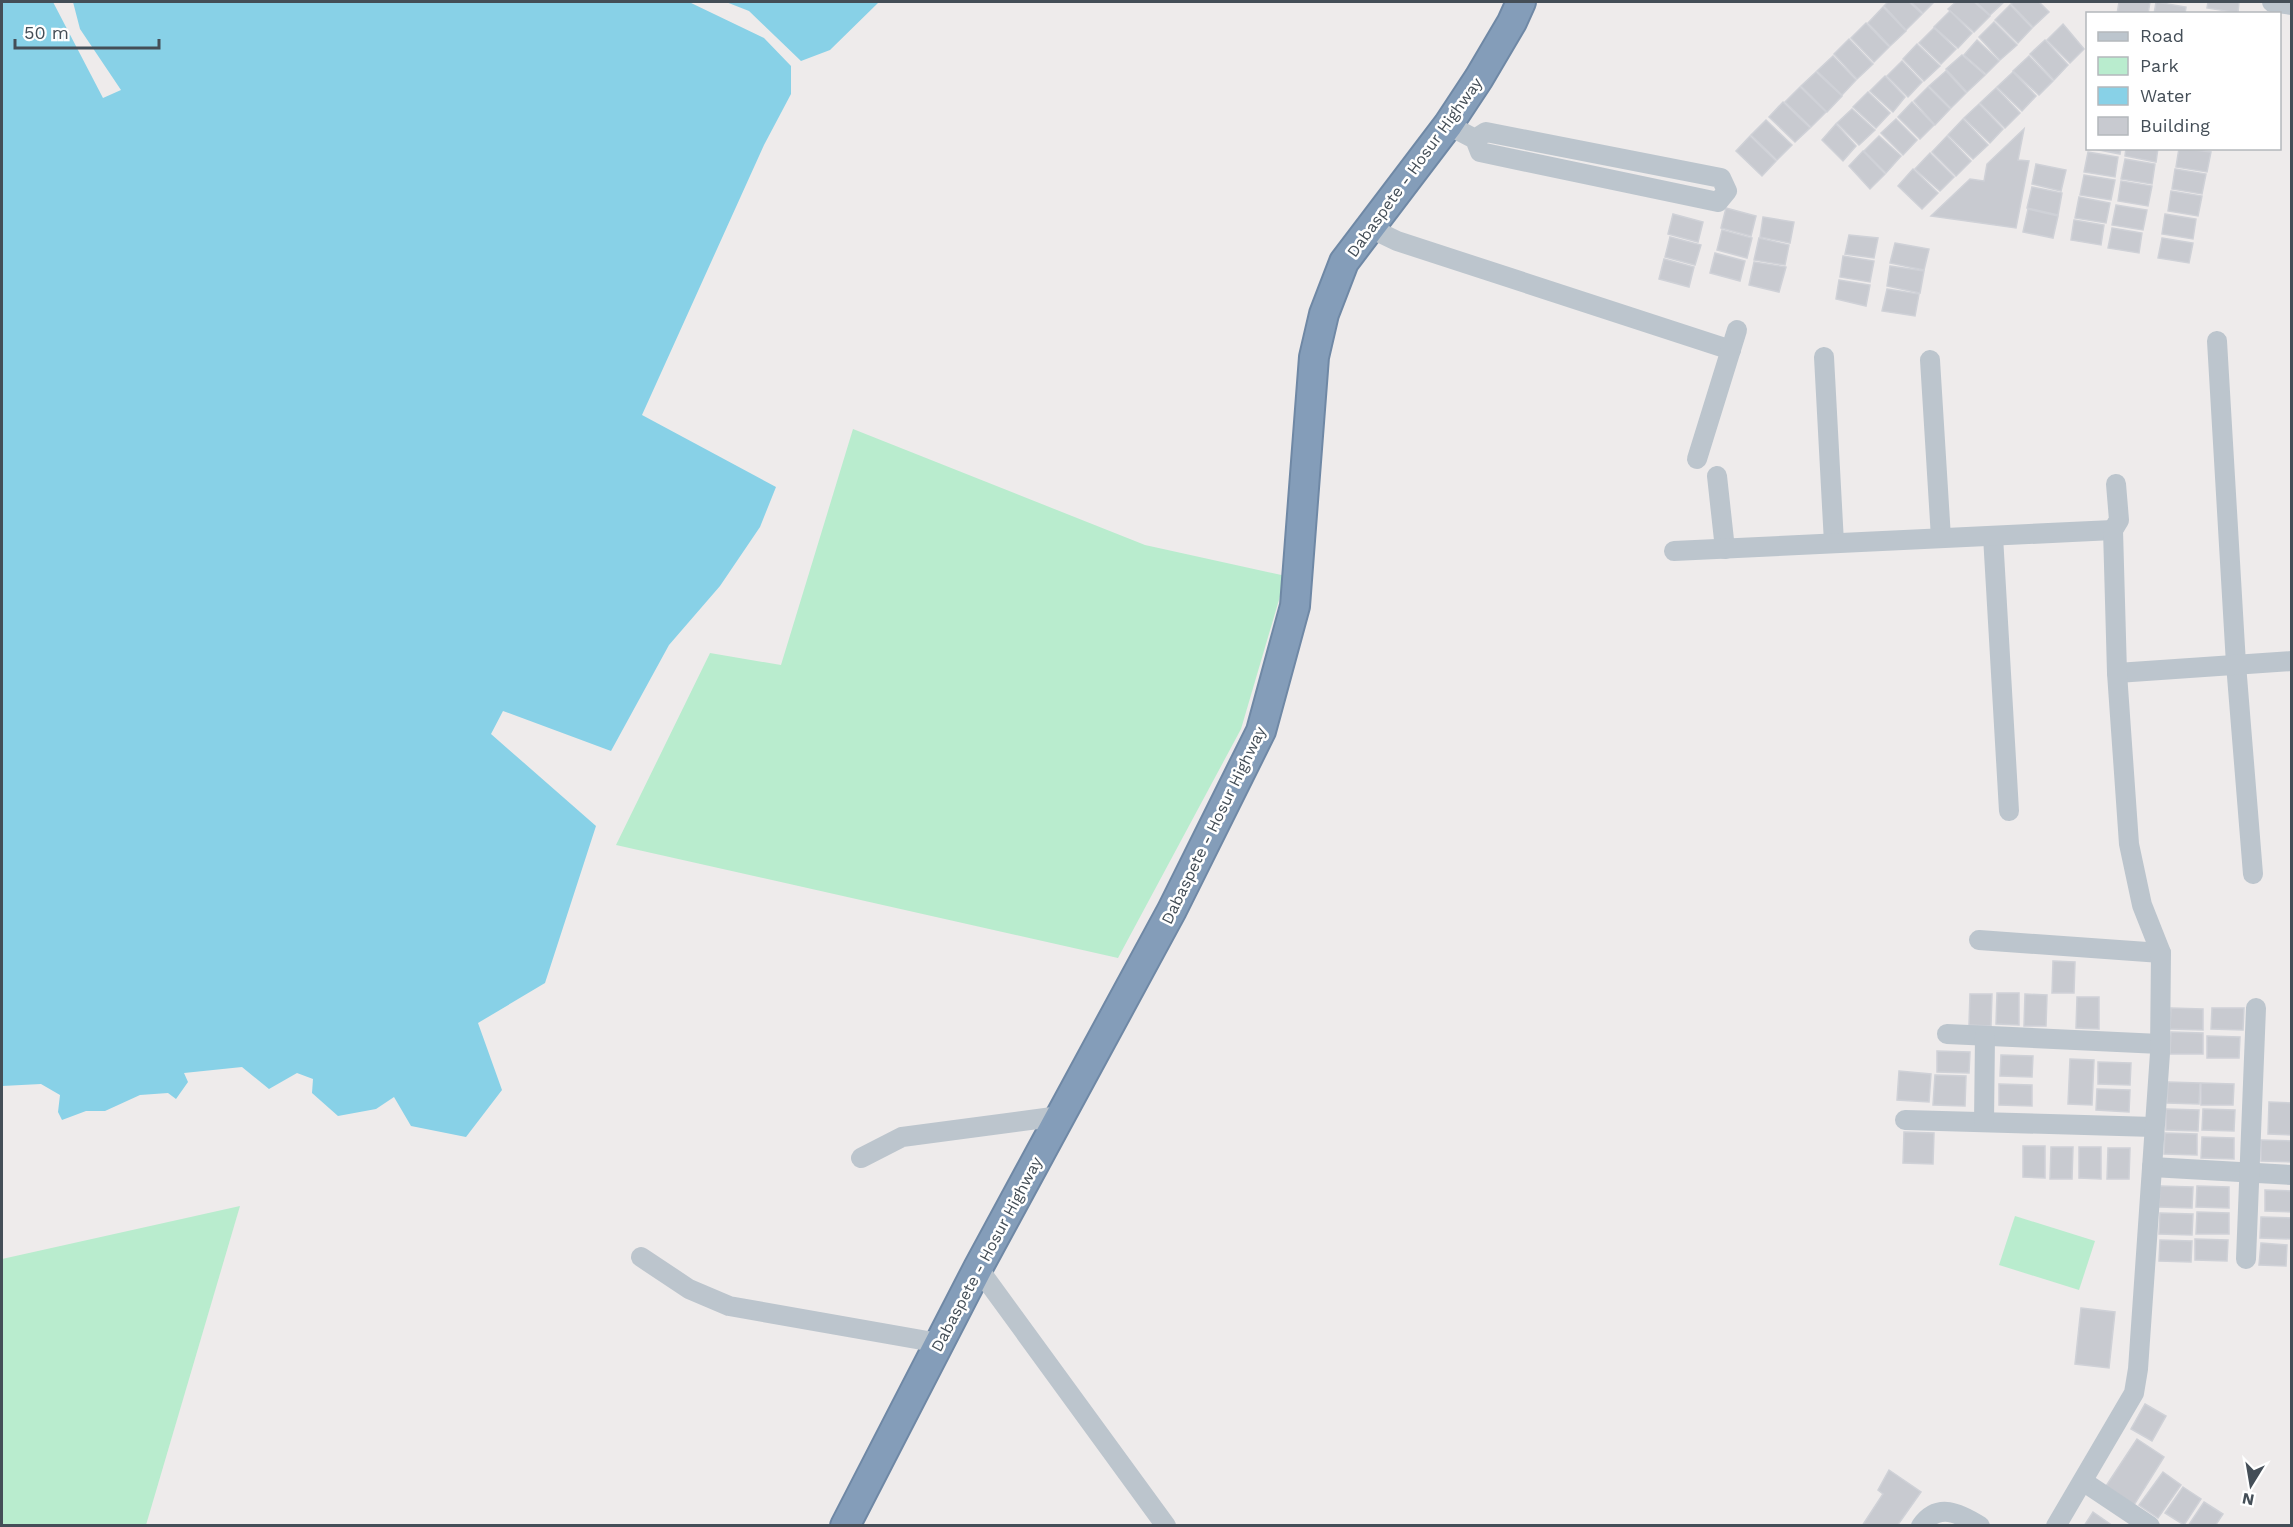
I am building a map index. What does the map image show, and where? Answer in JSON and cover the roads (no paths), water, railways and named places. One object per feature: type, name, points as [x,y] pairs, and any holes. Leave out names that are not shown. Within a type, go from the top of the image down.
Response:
[{"type":"highway","name":"Dabaspete - Hosur Highway","points":[[845,1526],[978,1268],[1172,910],[1261,731],[1295,606],[1314,357],[1324,314],[1344,262],[1448,125],[1485,68],[1521,2]]},
{"type":"street","points":[[2272,2],[2292,5]]},
{"type":"street","points":[[1448,125],[1475,139],[1480,152],[1718,202],[1727,191],[1721,178],[1486,132],[1475,139]]},
{"type":"street","points":[[1370,228],[1397,241],[1731,350]]},
{"type":"street","points":[[1697,459],[1737,330]]},
{"type":"street","points":[[2217,341],[2236,664],[2253,874]]},
{"type":"street","points":[[1824,357],[1834,543]]},
{"type":"street","points":[[1930,360],[1941,538]]},
{"type":"street","points":[[1717,476],[1725,549]]},
{"type":"street","points":[[2056,1526],[2084,1482],[2134,1393],[2160,1044],[2160,953],[2142,905],[2129,844],[2117,672],[2113,530],[2119,520],[2116,484]]},
{"type":"street","points":[[1674,551],[2113,530]]},
{"type":"street","points":[[1993,536],[2009,812]]},
{"type":"street","points":[[2117,672],[2292,661]]},
{"type":"street","points":[[1979,940],[2160,953]]},
{"type":"street","points":[[2246,1259],[2256,1008]]},
{"type":"street","points":[[1947,1034],[2160,1044]]},
{"type":"street","points":[[1984,1122],[1985,1036]]},
{"type":"street","points":[[861,1158],[902,1137],[1060,1116]]},
{"type":"street","points":[[1905,1120],[2154,1126]]},
{"type":"street","points":[[2152,1167],[2292,1175]]},
{"type":"street","points":[[641,1257],[689,1290],[729,1306],[939,1343]]},
{"type":"street","points":[[978,1268],[1166,1526]]},
{"type":"street","points":[[2084,1482],[2150,1526]]},
{"type":"street","points":[[1921,1526],[1932,1513],[1941,1510],[1963,1515],[1980,1526]]},
{"type":"water","points":[[2,2],[53,2],[103,98],[121,90],[80,29],[73,2],[689,2],[764,38],[791,66],[791,94],[764,145],[642,415],[776,487],[760,527],[720,586],[669,645],[611,751],[503,711],[491,734],[596,826],[545,983],[478,1023],[502,1090],[466,1137],[411,1126],[394,1097],[376,1109],[338,1116],[312,1093],[313,1079],[297,1073],[269,1089],[242,1067],[184,1073],[188,1082],[176,1099],[168,1093],[140,1095],[105,1111],[86,1111],[62,1120],[58,1112],[60,1095],[41,1084],[2,1086]]},
{"type":"water","points":[[726,2],[879,2],[830,50],[801,61],[749,11]]}]
